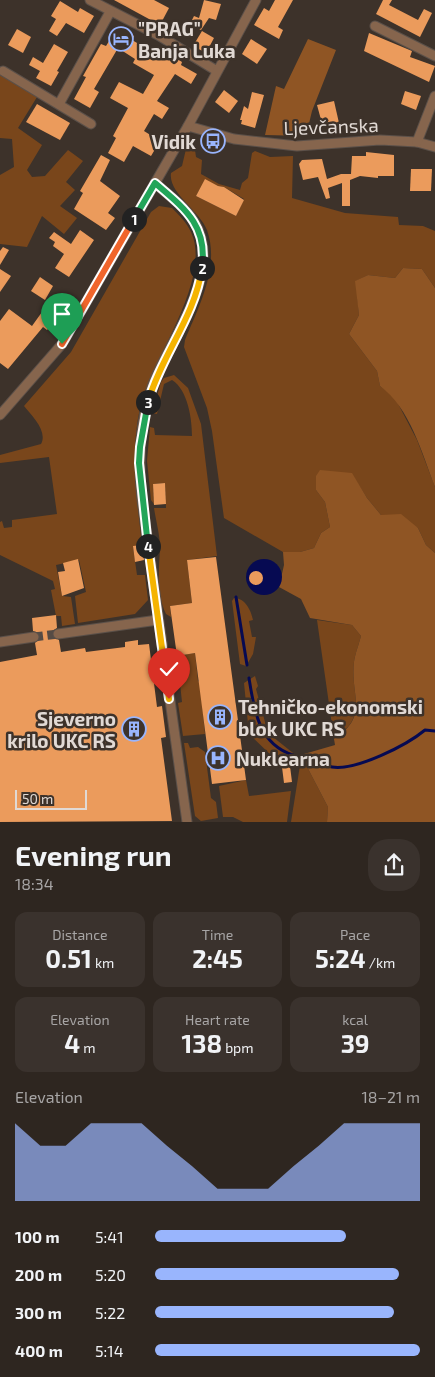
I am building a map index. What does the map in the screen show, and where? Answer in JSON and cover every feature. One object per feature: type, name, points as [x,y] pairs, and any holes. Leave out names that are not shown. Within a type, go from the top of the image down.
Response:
[{"type":"street","points":[[90,0],[158,36],[218,71]]},
{"type":"street","points":[[1,412],[62,344],[188,126],[256,0]]},
{"type":"street","points":[[60,104],[110,12]]},
{"type":"street","points":[[375,26],[435,56]]},
{"type":"street","points":[[3,71],[91,124]]},
{"type":"street","points":[[417,142],[435,96]]},
{"type":"street","name":"Ljevčanska","points":[[188,126],[234,139],[297,146],[380,140],[417,142],[435,147]]},
{"type":"street","points":[[155,183],[184,207],[195,222],[203,245],[203,263],[198,286],[189,310],[152,387],[140,447],[142,500],[186,822]]},
{"type":"street","points":[[58,634],[158,620]]},
{"type":"street","points":[[0,642],[34,637]]},
{"type":"shaded area","points":[[308,39],[336,50],[312,111],[306,136],[265,135],[276,86],[284,89]]},
{"type":"shaded area","points":[[0,73],[37,97],[18,128],[42,145],[27,170],[32,177],[45,176],[68,150],[83,161],[66,182],[75,190],[60,206],[77,218],[64,234],[42,216],[27,247],[0,244],[0,175],[14,167],[12,139],[0,138]]},
{"type":"shaded area","points":[[190,147],[195,150],[196,157],[202,160],[201,174],[219,184],[240,190],[242,183],[248,178],[252,153],[255,151],[270,157],[293,156],[292,198],[345,213],[398,217],[399,225],[423,226],[435,231],[435,288],[422,269],[403,268],[395,278],[368,275],[356,281],[359,315],[349,334],[377,371],[380,386],[394,396],[417,440],[435,487],[435,553],[426,545],[418,528],[381,515],[367,498],[351,473],[316,490],[325,502],[330,527],[321,533],[314,548],[300,552],[283,552],[224,518],[207,408],[184,347],[185,340],[202,300],[211,258],[207,230],[198,216],[179,195],[171,180],[171,173],[182,166],[186,149]],"holes":[[[205,180],[224,187],[244,199],[236,216],[196,196]]]},
{"type":"shaded area","points":[[159,206],[172,208],[183,219],[191,232],[196,251],[194,273],[187,296],[146,389],[137,425],[135,476],[142,545],[133,547],[137,575],[145,575],[148,600],[135,614],[78,623],[75,596],[86,592],[79,560],[56,565],[62,596],[71,597],[75,624],[62,626],[61,616],[56,616],[51,590],[55,589],[53,581],[0,555],[0,522],[2,521],[4,528],[12,527],[12,520],[57,514],[49,457],[0,463],[0,455],[41,444],[43,439],[41,429],[24,406],[71,352],[151,212]]},
{"type":"shaded area","points":[[403,268],[422,269],[435,288],[435,487],[420,446],[407,419],[390,395],[380,386],[377,371],[349,334],[359,315],[355,281],[368,275],[395,278]]},
{"type":"shaded area","points":[[174,375],[188,388],[201,424],[217,556],[187,560],[192,603],[170,606],[171,617],[166,614],[161,598],[159,581],[160,543],[154,508],[166,508],[165,483],[153,484],[154,504],[151,500],[147,461],[150,427],[154,428],[155,435],[192,436],[188,405],[182,391],[172,380],[164,384],[157,414],[152,413],[161,382],[164,378]]},
{"type":"shaded area","points":[[320,470],[352,473],[367,498],[381,515],[401,514],[418,528],[426,545],[435,553],[435,822],[327,822],[328,807],[303,759],[304,754],[335,745],[334,739],[352,722],[356,705],[353,674],[354,662],[361,636],[352,625],[310,618],[301,599],[279,587],[284,565],[283,552],[300,552],[314,548],[321,533],[330,527],[325,502],[316,490],[316,476]]},
{"type":"shaded area","points":[[264,559],[271,560],[277,564],[281,570],[281,584],[277,590],[271,594],[264,595],[257,594],[251,590],[247,584],[246,577],[247,570],[251,564],[257,560]]},
{"type":"shaded area","points":[[234,598],[244,602],[251,612],[253,620],[249,621],[252,637],[256,637],[253,654],[246,666],[240,664],[232,601]]},
{"type":"shaded area","points":[[317,620],[352,625],[361,636],[356,652],[353,674],[355,713],[352,722],[334,739]]},
{"type":"shaded area","points":[[195,653],[205,734],[183,736],[178,703],[182,702],[177,656]]},
{"type":"shaded area","points":[[255,676],[258,686],[256,689],[268,733],[293,753],[291,759],[278,762],[249,734],[244,683]]},
{"type":"shaded area","points":[[184,743],[188,743],[190,748],[198,747],[205,752],[211,798],[216,802],[218,818],[201,821],[195,816]]},
{"type":"shaded area","points":[[301,759],[303,759],[328,807],[327,822],[291,822]]},
{"type":"shaded area","points":[[246,780],[249,796],[291,791],[287,822],[243,822],[233,817],[223,817],[219,786]]},
{"type":"building","points":[[114,0],[154,0],[169,8],[160,25]]},
{"type":"building","points":[[204,0],[221,4],[216,20],[209,18],[201,30],[190,24],[194,16],[199,18]]},
{"type":"building","points":[[275,0],[293,0],[278,27],[283,30],[279,39],[254,25],[264,8],[269,11]]},
{"type":"building","points":[[383,0],[392,0],[389,5],[418,20],[424,9],[432,13],[420,37],[376,14]]},
{"type":"building","points":[[60,1],[78,12],[80,8],[94,16],[84,33],[66,23],[57,36],[49,31],[56,19],[51,16]]},
{"type":"building","points":[[118,27],[134,36],[132,40],[164,59],[168,53],[182,62],[181,65],[197,74],[191,84],[175,74],[157,101],[169,108],[162,119],[154,114],[144,131],[160,141],[151,156],[133,146],[124,162],[108,153],[116,138],[113,136],[128,108],[110,98],[119,82],[143,94],[154,75],[133,63],[135,59],[118,48],[94,89],[99,92],[90,108],[74,99],[86,77],[83,76],[101,44],[106,46]]},
{"type":"building","points":[[17,29],[31,37],[23,53],[8,45]]},
{"type":"building","points":[[202,31],[214,38],[206,53],[193,46]]},
{"type":"building","points":[[369,33],[412,51],[410,57],[435,66],[429,82],[364,51]]},
{"type":"building","points":[[251,39],[267,49],[257,64],[242,54]]},
{"type":"building","points":[[54,44],[68,52],[51,86],[36,78],[40,71],[29,65],[33,57],[43,63]]},
{"type":"building","points":[[224,90],[238,101],[229,113],[215,102]]},
{"type":"building","points":[[405,91],[421,96],[416,110],[401,104]]},
{"type":"building","points":[[252,92],[264,95],[255,128],[241,124],[242,120],[240,120],[244,106],[248,109]]},
{"type":"building","points":[[334,101],[339,123],[323,127],[317,105]]},
{"type":"building","points":[[37,104],[70,123],[60,140],[26,122]]},
{"type":"building","points":[[366,152],[394,155],[394,176],[378,176],[378,178],[360,176],[350,180],[350,206],[342,206],[342,183],[328,188],[330,198],[326,199],[318,177],[303,180],[299,164],[302,160],[322,159],[327,179],[341,174],[351,174],[352,156],[366,156]]},
{"type":"building","points":[[101,155],[110,160],[100,181],[120,196],[108,213],[115,218],[106,230],[74,209],[83,193],[80,191]]},
{"type":"building","points":[[411,169],[432,169],[431,191],[410,191]]},
{"type":"building","points":[[205,179],[224,187],[244,200],[236,216],[196,196]]},
{"type":"building","points":[[80,230],[94,240],[69,277],[55,268],[64,254],[53,246],[55,242],[49,238],[54,232],[71,244]]},
{"type":"building","points":[[3,247],[9,250],[0,265],[0,251]]},
{"type":"building","points":[[0,269],[11,276],[0,292]]},
{"type":"building","points":[[40,277],[53,286],[45,300],[31,291]]},
{"type":"building","points":[[47,305],[60,315],[47,330],[43,327],[8,369],[0,363],[0,321],[9,309],[32,326]]},
{"type":"building","points":[[165,483],[166,504],[154,505],[153,484]]},
{"type":"building","points":[[142,545],[144,560],[135,562],[133,546]]},
{"type":"building","points":[[216,557],[246,780],[212,784],[195,653],[177,656],[170,606],[192,603],[187,560]]},
{"type":"building","points":[[78,559],[84,588],[62,596],[58,572],[65,571],[63,563]]},
{"type":"building","points":[[253,571],[259,571],[263,578],[259,585],[253,585],[249,581],[249,575]]},
{"type":"building","points":[[56,615],[57,628],[52,631],[52,635],[59,640],[61,652],[85,648],[86,652],[125,647],[125,642],[138,640],[138,645],[149,644],[157,707],[162,706],[166,737],[161,738],[172,821],[0,822],[0,662],[37,655],[35,643],[40,637],[39,633],[33,631],[32,618]]},
{"type":"building","points":[[290,766],[292,782],[284,783],[282,767]]},
{"type":"waterway","points":[[236,597],[247,665]]},
{"type":"waterway","points":[[249,678],[256,713],[265,734],[281,750],[293,755]]},
{"type":"waterway","points":[[303,756],[332,767],[354,765],[381,756],[406,743],[425,730],[435,731]]},
{"type":"tunnel","points":[[34,637],[58,634]]},
{"type":"place","name":"\"PRAG\" Banja Luka","points":[[121,39]]},
{"type":"place","name":"Vidik","points":[[213,141]]},
{"type":"place","name":"Tehničko-ekonomski blok UKC RS","points":[[220,717]]},
{"type":"place","name":"Sjeverno krilo UKC RS","points":[[134,729]]},
{"type":"place","name":"Nuklearna","points":[[218,758]]},
{"type":"route","points":[[62,344],[155,183],[184,207],[195,222],[203,245],[203,263],[198,286],[189,310],[152,387],[142,428],[140,447],[142,500],[169,699]]}]
